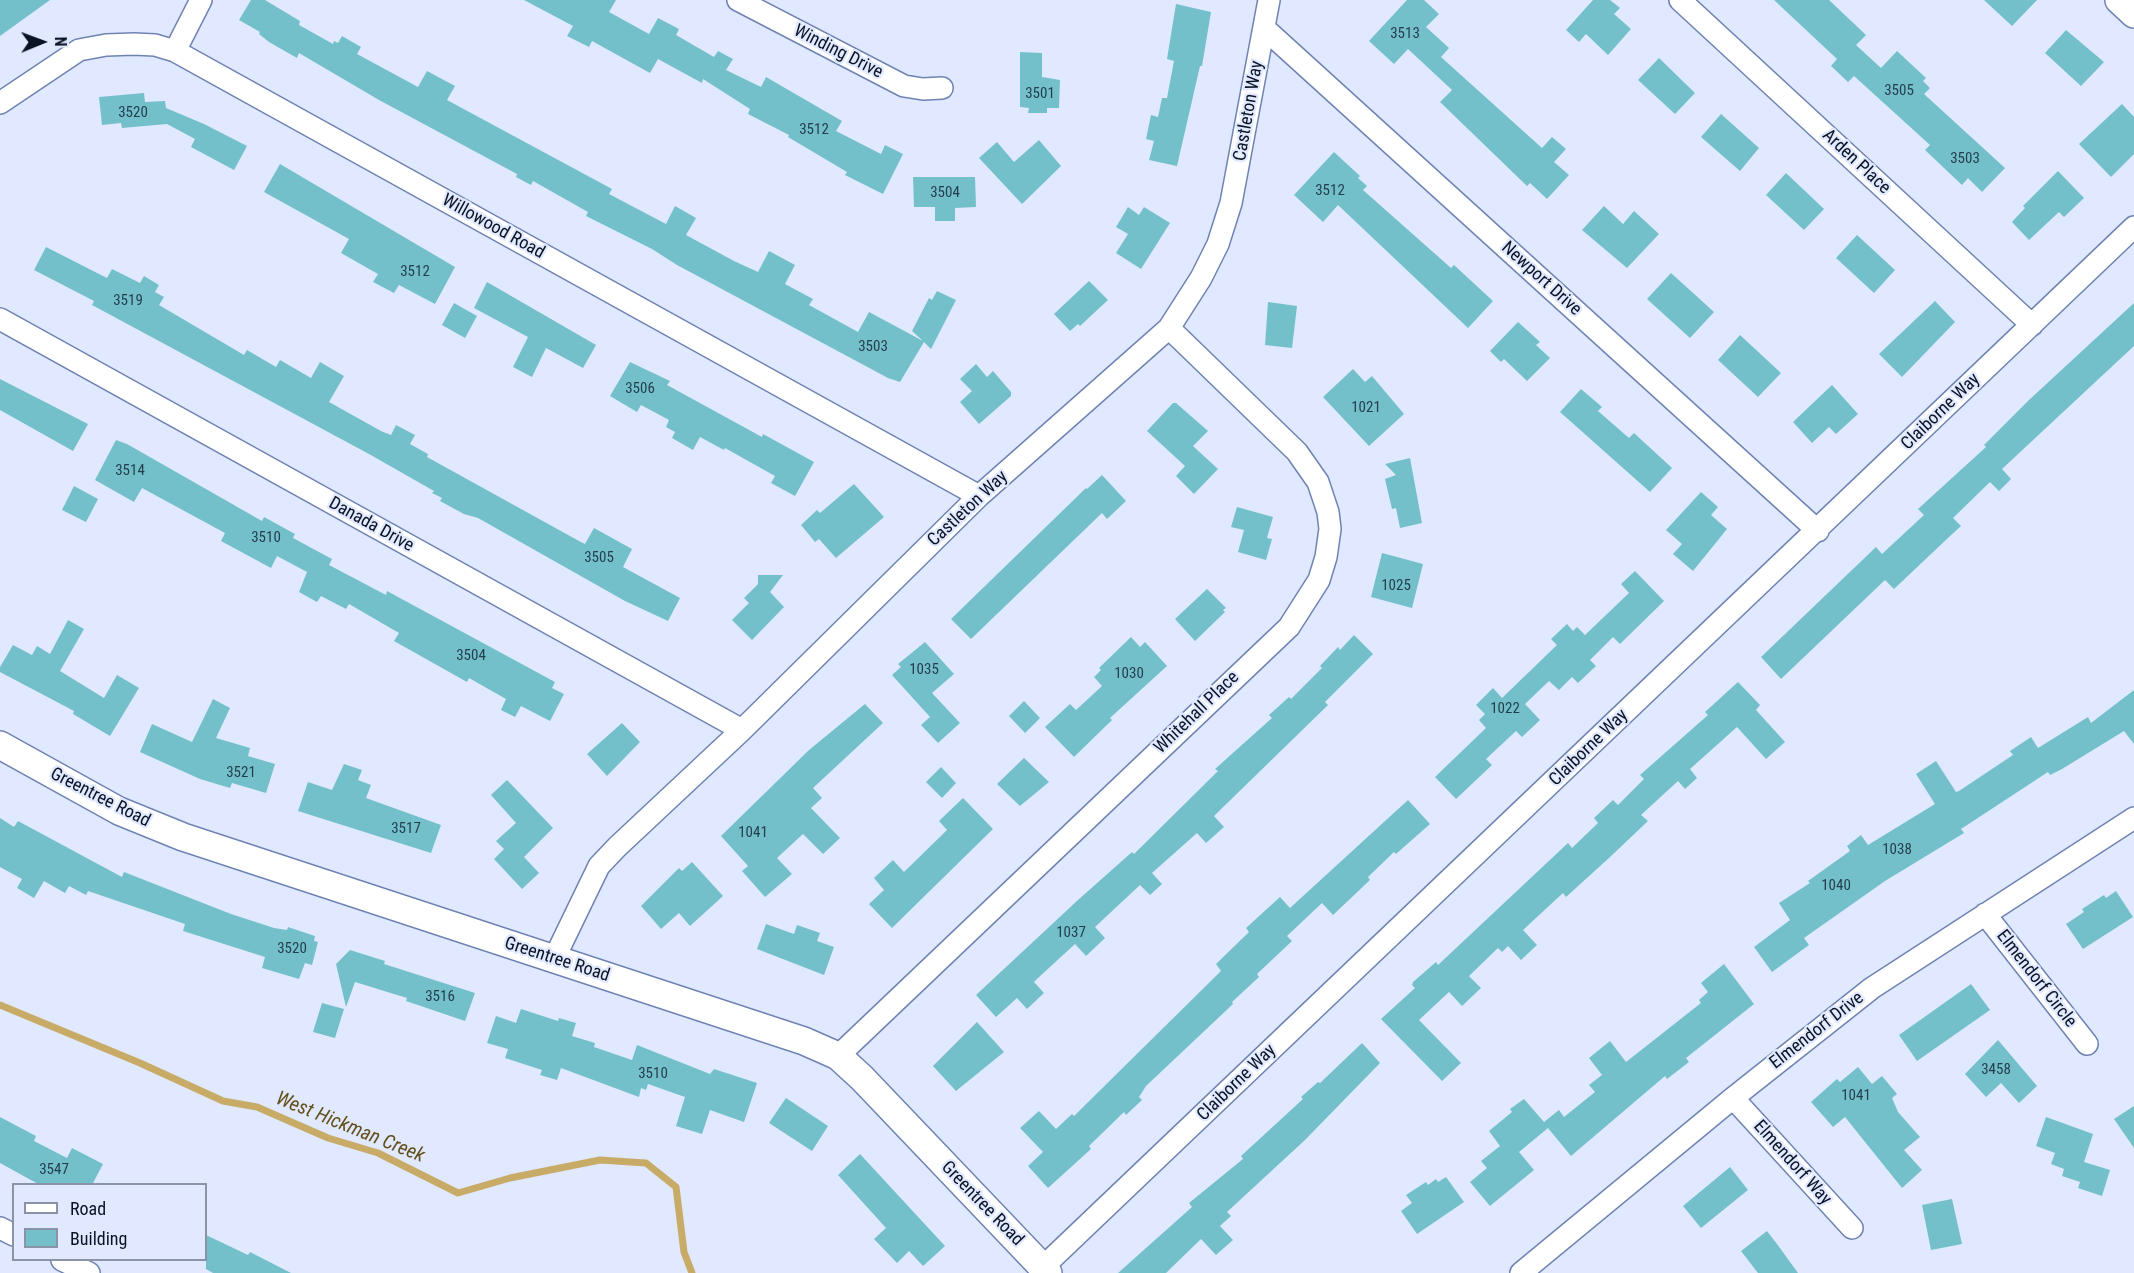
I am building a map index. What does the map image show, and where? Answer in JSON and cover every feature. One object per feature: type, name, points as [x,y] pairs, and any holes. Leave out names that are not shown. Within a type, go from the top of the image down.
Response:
[{"type":"street","points":[[175,51],[201,0]]},
{"type":"street","name":"Winding Drive","points":[[738,0],[904,86],[922,90],[942,88]]},
{"type":"street","name":"Castleton Way","points":[[555,959],[599,866],[742,730],[979,496],[1169,328],[1205,270],[1218,244],[1231,203],[1269,0]]},
{"type":"street","name":"Arden Place","points":[[1680,0],[2032,325]]},
{"type":"street","points":[[2119,0],[2134,14]]},
{"type":"street","name":"Newport Drive","points":[[1264,28],[1818,531]]},
{"type":"street","name":"Willowood Road","points":[[0,103],[79,50],[106,45],[134,44],[155,45],[175,51],[979,496]]},
{"type":"street","name":"Claiborne Way","points":[[1045,1270],[2134,227]]},
{"type":"street","name":"Danada Drive","points":[[0,319],[742,730]]},
{"type":"street","name":"Whitehall Place","points":[[838,1056],[1288,627],[1308,601],[1319,580],[1326,556],[1329,529],[1328,512],[1318,482],[1297,452],[1169,328]]},
{"type":"street","name":"Greentree Road","points":[[0,745],[118,811],[183,837],[804,1041],[838,1056],[862,1078],[1045,1270]]},
{"type":"street","name":"Elmendorf Drive","points":[[1521,1273],[1733,1098],[1872,988],[2134,818]]},
{"type":"street","name":"Elmendorf Circle","points":[[1985,914],[2087,1044]]},
{"type":"street","name":"Elmendorf Way","points":[[1733,1098],[1852,1228]]},
{"type":"street","points":[[64,1261],[89,1273]]},
{"type":"building","points":[[0,0],[50,0],[0,36]]},
{"type":"building","points":[[251,0],[265,0],[300,21],[299,25],[333,44],[334,41],[338,43],[342,36],[361,47],[357,54],[418,87],[427,71],[455,86],[447,100],[612,189],[609,194],[666,224],[675,206],[696,218],[686,235],[734,261],[758,272],[769,251],[795,265],[785,284],[813,299],[809,305],[858,332],[869,312],[923,341],[912,331],[929,298],[932,300],[937,291],[956,300],[931,349],[924,342],[900,382],[888,378],[677,265],[652,249],[586,216],[588,212],[533,181],[531,185],[516,177],[517,174],[379,100],[299,53],[297,58],[269,42],[259,34],[260,32],[239,20]]},
{"type":"building","points":[[524,0],[616,0],[609,12],[649,34],[658,18],[679,29],[676,35],[714,57],[718,51],[733,59],[726,70],[761,87],[766,77],[842,121],[836,131],[881,154],[885,145],[903,154],[883,194],[845,175],[847,172],[788,137],[789,135],[748,114],[750,109],[703,79],[702,83],[658,59],[650,73],[592,41],[589,47],[567,36],[573,26]]},
{"type":"building","points":[[1407,0],[1424,0],[1439,14],[1426,27],[1449,48],[1441,57],[1542,148],[1552,137],[1566,149],[1554,162],[1569,175],[1547,199],[1530,183],[1527,186],[1440,102],[1452,90],[1408,49],[1394,64],[1369,41]]},
{"type":"building","points":[[1593,0],[1610,0],[1620,8],[1614,14],[1631,29],[1608,55],[1586,34],[1579,42],[1566,30]]},
{"type":"building","points":[[1774,0],[1829,0],[1866,35],[1856,45],[1881,68],[1897,51],[1926,78],[1923,81],[1930,88],[1924,94],[2005,168],[1982,192],[1968,178],[1962,185],[1925,150],[1930,145],[1854,76],[1848,82],[1831,66],[1837,59]]},
{"type":"building","points":[[1984,0],[2037,0],[2012,26]]},
{"type":"building","points":[[1176,4],[1211,12],[1202,66],[1200,66],[1177,166],[1149,160],[1154,141],[1146,139],[1151,115],[1158,117],[1162,98],[1167,98],[1174,61],[1167,59]]},
{"type":"building","points":[[2066,30],[2104,62],[2081,86],[2045,53]]},
{"type":"building","points":[[1020,52],[1042,53],[1042,77],[1060,80],[1059,108],[1047,108],[1047,113],[1028,113],[1029,108],[1020,107]]},
{"type":"building","points":[[1659,58],[1695,93],[1675,114],[1638,80]]},
{"type":"building","points":[[144,93],[145,102],[165,101],[166,108],[247,146],[234,170],[191,147],[195,139],[167,124],[122,128],[121,123],[102,125],[99,97]]},
{"type":"building","points":[[2122,104],[2134,117],[2134,154],[2111,177],[2079,144]]},
{"type":"building","points":[[1721,114],[1759,148],[1740,171],[1701,137]]},
{"type":"building","points":[[1039,140],[1061,166],[1022,204],[979,158],[997,142],[1014,162]]},
{"type":"building","points":[[1334,152],[1360,176],[1358,178],[1367,186],[1363,190],[1451,268],[1454,265],[1493,301],[1468,328],[1338,205],[1323,222],[1294,195]]},
{"type":"building","points":[[280,164],[455,267],[435,304],[399,285],[394,293],[373,282],[378,274],[341,253],[349,239],[264,192]]},
{"type":"building","points":[[2058,171],[2084,198],[2064,217],[2059,212],[2029,240],[2012,222],[2025,208],[2023,206]]},
{"type":"building","points":[[1786,173],[1824,209],[1804,230],[1766,195]]},
{"type":"building","points":[[913,177],[975,177],[976,207],[955,208],[955,221],[935,221],[935,207],[914,207]]},
{"type":"building","points":[[1604,206],[1623,224],[1634,211],[1659,234],[1627,268],[1582,230]]},
{"type":"building","points":[[1128,207],[1139,215],[1144,207],[1170,223],[1141,269],[1116,253],[1128,234],[1116,227]]},
{"type":"building","points":[[1857,235],[1895,270],[1874,293],[1836,258]]},
{"type":"building","points":[[46,247],[107,278],[112,269],[140,283],[144,276],[159,285],[155,292],[164,297],[159,305],[244,355],[247,350],[276,367],[280,360],[311,378],[320,362],[344,376],[329,402],[391,435],[396,425],[415,435],[410,444],[428,454],[427,457],[585,544],[594,528],[632,549],[623,567],[680,598],[668,621],[625,601],[478,518],[464,514],[440,501],[442,498],[432,493],[434,491],[369,454],[92,305],[94,301],[34,270]]},
{"type":"building","points":[[1671,273],[1714,312],[1690,338],[1647,299]]},
{"type":"building","points":[[1089,281],[1108,300],[1080,326],[1078,324],[1070,331],[1054,314]]},
{"type":"building","points":[[487,282],[596,345],[583,368],[546,348],[532,377],[513,367],[528,337],[474,308]]},
{"type":"building","points":[[1935,301],[1955,322],[1902,377],[1879,354]]},
{"type":"building","points":[[1268,302],[1297,306],[1292,348],[1265,345]]},
{"type":"building","points":[[454,303],[477,316],[465,338],[442,325]]},
{"type":"building","points":[[2134,303],[2134,346],[2002,469],[2011,479],[1999,491],[1990,482],[1953,518],[1961,526],[1894,589],[1885,580],[1781,679],[1761,657],[1876,547],[1882,554],[1924,515],[1918,509],[1986,447],[1984,445],[2029,400]]},
{"type":"building","points":[[1518,322],[1540,342],[1536,345],[1550,358],[1527,381],[1504,359],[1501,362],[1490,351]]},
{"type":"building","points":[[1740,335],[1781,373],[1758,397],[1718,360]]},
{"type":"building","points":[[630,362],[670,381],[667,385],[762,437],[763,434],[814,462],[795,496],[771,483],[775,476],[725,448],[724,450],[700,437],[693,450],[672,438],[675,432],[666,427],[669,420],[641,405],[637,412],[610,396]]},
{"type":"building","points":[[976,364],[987,377],[993,371],[1011,392],[1011,396],[979,424],[960,402],[972,391],[960,379]]},
{"type":"building","points":[[1353,369],[1365,382],[1372,376],[1404,414],[1369,446],[1323,397]]},
{"type":"building","points":[[0,379],[88,424],[73,451],[0,410]]},
{"type":"building","points":[[1832,385],[1858,414],[1836,434],[1829,427],[1812,443],[1793,422]]},
{"type":"building","points":[[1581,389],[1602,407],[1598,411],[1629,438],[1634,433],[1672,468],[1650,492],[1560,412]]},
{"type":"building","points":[[1173,403],[1176,403],[1208,431],[1193,446],[1218,469],[1194,494],[1176,476],[1185,466],[1147,431]]},
{"type":"building","points":[[116,440],[127,444],[262,521],[264,517],[295,534],[293,538],[332,559],[329,565],[386,595],[387,591],[555,682],[552,688],[564,694],[550,721],[521,706],[515,717],[501,710],[506,699],[469,678],[467,682],[394,641],[399,633],[349,604],[346,609],[321,596],[317,602],[299,592],[307,572],[277,556],[271,568],[221,541],[225,533],[142,488],[134,502],[95,480]]},
{"type":"building","points":[[1410,458],[1422,523],[1400,528],[1396,508],[1392,509],[1385,479],[1396,475],[1385,464]]},
{"type":"building","points":[[1102,475],[1126,501],[1107,519],[1102,513],[971,639],[951,619]]},
{"type":"building","points":[[854,484],[884,517],[836,558],[819,539],[815,542],[801,525],[817,510],[820,513]]},
{"type":"building","points":[[74,486],[98,499],[86,522],[62,510]]},
{"type":"building","points":[[1701,492],[1718,507],[1711,515],[1727,529],[1693,571],[1673,554],[1682,544],[1666,530]]},
{"type":"building","points":[[1237,507],[1273,517],[1267,538],[1272,539],[1266,560],[1238,552],[1244,530],[1231,527]]},
{"type":"building","points":[[1382,553],[1423,564],[1412,608],[1371,597]]},
{"type":"building","points":[[1635,571],[1664,601],[1620,644],[1613,637],[1590,660],[1596,666],[1578,683],[1572,677],[1559,690],[1549,681],[1525,704],[1540,720],[1522,737],[1516,731],[1486,759],[1492,765],[1456,799],[1435,777],[1486,728],[1479,720],[1485,714],[1476,705],[1493,688],[1502,698],[1557,645],[1551,639],[1567,624],[1573,631],[1577,627],[1585,635],[1629,593],[1621,584]]},
{"type":"building","points":[[758,575],[783,575],[770,592],[784,607],[752,640],[732,620],[749,603],[744,598],[758,584]]},
{"type":"building","points":[[1207,589],[1226,608],[1223,610],[1225,612],[1195,641],[1175,619]]},
{"type":"building","points":[[68,620],[84,629],[60,671],[104,698],[117,675],[139,688],[110,736],[73,714],[74,711],[0,672],[0,667],[13,645],[32,655],[37,646],[50,654]]},
{"type":"building","points":[[1354,635],[1373,654],[1325,702],[1328,705],[1214,816],[1224,827],[1206,843],[1197,833],[1152,873],[1162,884],[1150,895],[1140,885],[1095,927],[1105,938],[1086,956],[1075,944],[1038,978],[1034,982],[1044,993],[1027,1009],[1017,998],[996,1017],[976,995],[1078,900],[1132,852],[1134,854],[1218,771],[1215,769],[1272,718],[1269,715],[1289,697],[1291,699],[1322,668],[1320,666],[1338,647],[1340,650]]},
{"type":"building","points":[[1131,637],[1140,647],[1145,642],[1167,666],[1110,718],[1112,720],[1074,757],[1045,727],[1070,704],[1076,710],[1102,686],[1094,677],[1101,670],[1099,668]]},
{"type":"building","points":[[925,642],[954,674],[932,693],[960,723],[938,743],[921,725],[930,717],[892,675],[901,667],[898,664]]},
{"type":"building","points":[[1738,682],[1760,705],[1756,710],[1785,742],[1766,759],[1737,727],[1690,769],[1697,778],[1685,789],[1678,781],[1641,815],[1648,821],[1566,897],[1563,893],[1523,930],[1537,945],[1521,960],[1508,946],[1502,952],[1498,948],[1469,976],[1481,988],[1462,1006],[1449,992],[1419,1020],[1461,1063],[1442,1081],[1381,1019],[1415,988],[1412,985],[1413,982],[1436,962],[1438,965],[1568,843],[1572,848],[1598,823],[1594,818],[1613,800],[1618,805],[1644,779],[1640,775],[1708,715],[1705,712]]},
{"type":"building","points":[[2134,690],[2134,744],[2124,731],[2062,769],[2050,775],[2048,772],[1961,829],[1964,833],[1885,881],[1804,938],[1809,945],[1772,972],[1754,947],[1790,920],[1779,903],[1810,883],[1808,881],[1850,851],[1847,846],[1861,835],[1868,845],[1935,804],[1916,774],[1936,761],[1956,792],[1959,791],[2013,755],[2010,751],[2031,737],[2038,748],[2088,717],[2091,723]]},
{"type":"building","points":[[213,699],[230,708],[216,738],[250,748],[248,756],[275,764],[266,793],[232,783],[230,788],[200,779],[140,752],[152,724],[192,742]]},
{"type":"building","points":[[1024,701],[1040,718],[1025,733],[1009,716]]},
{"type":"building","points":[[865,704],[883,723],[813,788],[822,798],[811,808],[840,838],[823,854],[803,834],[777,858],[792,874],[765,897],[742,871],[748,866],[721,836],[809,750]]},
{"type":"building","points":[[622,723],[640,742],[607,776],[587,754]]},
{"type":"building","points":[[1024,758],[1049,782],[1020,806],[997,784]]},
{"type":"building","points":[[344,764],[362,770],[358,780],[371,785],[366,798],[441,825],[431,853],[298,811],[308,782],[332,790]]},
{"type":"building","points":[[941,767],[956,783],[942,798],[926,782]]},
{"type":"building","points":[[507,780],[553,828],[524,857],[539,873],[522,889],[494,859],[504,849],[496,841],[516,823],[491,795]]},
{"type":"building","points":[[963,798],[993,829],[892,928],[869,904],[884,890],[874,878],[893,860],[904,872],[947,830],[939,821]]},
{"type":"building","points":[[1408,800],[1430,824],[1396,854],[1394,852],[1368,877],[1370,880],[1333,915],[1322,903],[1287,936],[1292,941],[1257,974],[1259,977],[1146,1086],[1139,1097],[1142,1100],[1126,1115],[1124,1112],[1089,1146],[1091,1149],[1048,1188],[1028,1166],[1043,1152],[1020,1128],[1039,1111],[1056,1129],[1072,1114],[1074,1116],[1221,971],[1216,964],[1249,932],[1246,928],[1280,897],[1290,908]]},
{"type":"building","points":[[0,818],[14,827],[18,821],[122,877],[124,872],[231,914],[274,928],[287,930],[288,927],[315,936],[314,941],[318,942],[312,965],[305,963],[299,979],[262,968],[265,957],[183,931],[185,924],[88,891],[86,895],[69,886],[65,893],[44,881],[34,898],[17,888],[22,879],[0,867]]},
{"type":"building","points":[[692,862],[723,896],[690,926],[679,913],[661,929],[641,906],[679,868],[682,871]]},
{"type":"building","points":[[2116,891],[2133,917],[2083,949],[2066,924],[2084,912],[2082,909],[2104,895],[2106,898]]},
{"type":"building","points":[[766,924],[794,934],[797,925],[820,933],[817,941],[834,947],[824,975],[757,949]]},
{"type":"building","points":[[350,950],[385,961],[384,964],[475,993],[465,1021],[406,1001],[407,998],[355,982],[346,1007],[336,964]]},
{"type":"building","points":[[1724,964],[1754,1004],[1686,1058],[1689,1062],[1667,1079],[1665,1076],[1571,1156],[1548,1128],[1519,1152],[1534,1170],[1490,1206],[1470,1182],[1487,1168],[1481,1161],[1500,1146],[1489,1131],[1512,1112],[1510,1109],[1524,1099],[1544,1122],[1559,1110],[1564,1117],[1595,1092],[1589,1085],[1602,1075],[1589,1058],[1610,1041],[1626,1062],[1701,1003],[1699,1000],[1708,992],[1701,983]]},
{"type":"building","points":[[1971,984],[1990,1010],[1917,1061],[1899,1035]]},
{"type":"building","points":[[322,1003],[344,1009],[335,1038],[313,1032]]},
{"type":"building","points":[[521,1009],[558,1021],[559,1018],[576,1023],[572,1036],[595,1043],[594,1047],[632,1060],[637,1045],[710,1074],[714,1069],[757,1083],[744,1122],[710,1110],[702,1134],[676,1126],[685,1097],[648,1084],[646,1090],[641,1088],[639,1097],[561,1068],[557,1080],[540,1075],[542,1070],[505,1058],[508,1049],[487,1043],[496,1016],[516,1023]]},
{"type":"building","points":[[977,1022],[1004,1052],[956,1091],[933,1066]]},
{"type":"building","points":[[1998,1040],[2037,1086],[2019,1103],[2001,1083],[1986,1097],[1965,1074]]},
{"type":"building","points":[[1362,1043],[1380,1063],[1305,1140],[1227,1212],[1231,1216],[1220,1226],[1233,1240],[1216,1255],[1201,1239],[1166,1273],[1118,1273],[1192,1207],[1189,1203],[1243,1159],[1241,1156],[1303,1099],[1301,1097],[1318,1082],[1320,1083]]},
{"type":"building","points":[[1858,1067],[1872,1084],[1882,1076],[1897,1094],[1892,1098],[1898,1112],[1920,1137],[1904,1150],[1922,1170],[1902,1188],[1845,1117],[1833,1127],[1811,1102],[1837,1079],[1840,1082]]},
{"type":"building","points":[[786,1098],[828,1126],[812,1151],[769,1123]]},
{"type":"building","points":[[2134,1106],[2134,1148],[2114,1119]]},
{"type":"building","points":[[0,1117],[36,1136],[34,1141],[67,1158],[72,1148],[103,1164],[93,1183],[36,1183],[0,1163]]},
{"type":"building","points":[[2046,1117],[2093,1134],[2084,1162],[2110,1170],[2102,1196],[2078,1188],[2080,1182],[2062,1176],[2064,1169],[2051,1164],[2055,1153],[2036,1146]]},
{"type":"building","points":[[860,1154],[945,1246],[923,1266],[909,1251],[897,1263],[874,1239],[886,1228],[838,1175]]},
{"type":"building","points":[[1730,1167],[1748,1190],[1701,1228],[1683,1206]]},
{"type":"building","points":[[1446,1177],[1464,1202],[1417,1234],[1401,1211],[1412,1203],[1406,1195],[1426,1182],[1428,1185],[1436,1179],[1438,1182]]},
{"type":"building","points":[[1952,1199],[1962,1244],[1931,1250],[1922,1205]]},
{"type":"building","points":[[1767,1231],[1798,1273],[1758,1273],[1741,1251]]},
{"type":"building","points":[[207,1235],[248,1255],[250,1252],[291,1273],[213,1273],[206,1269]]},
{"type":"waterway","name":"West Hickman Creek","points":[[0,1005],[140,1063],[223,1101],[257,1107],[328,1138],[378,1153],[458,1193],[510,1178],[600,1160],[646,1163],[676,1187],[684,1252],[692,1273]]}]
